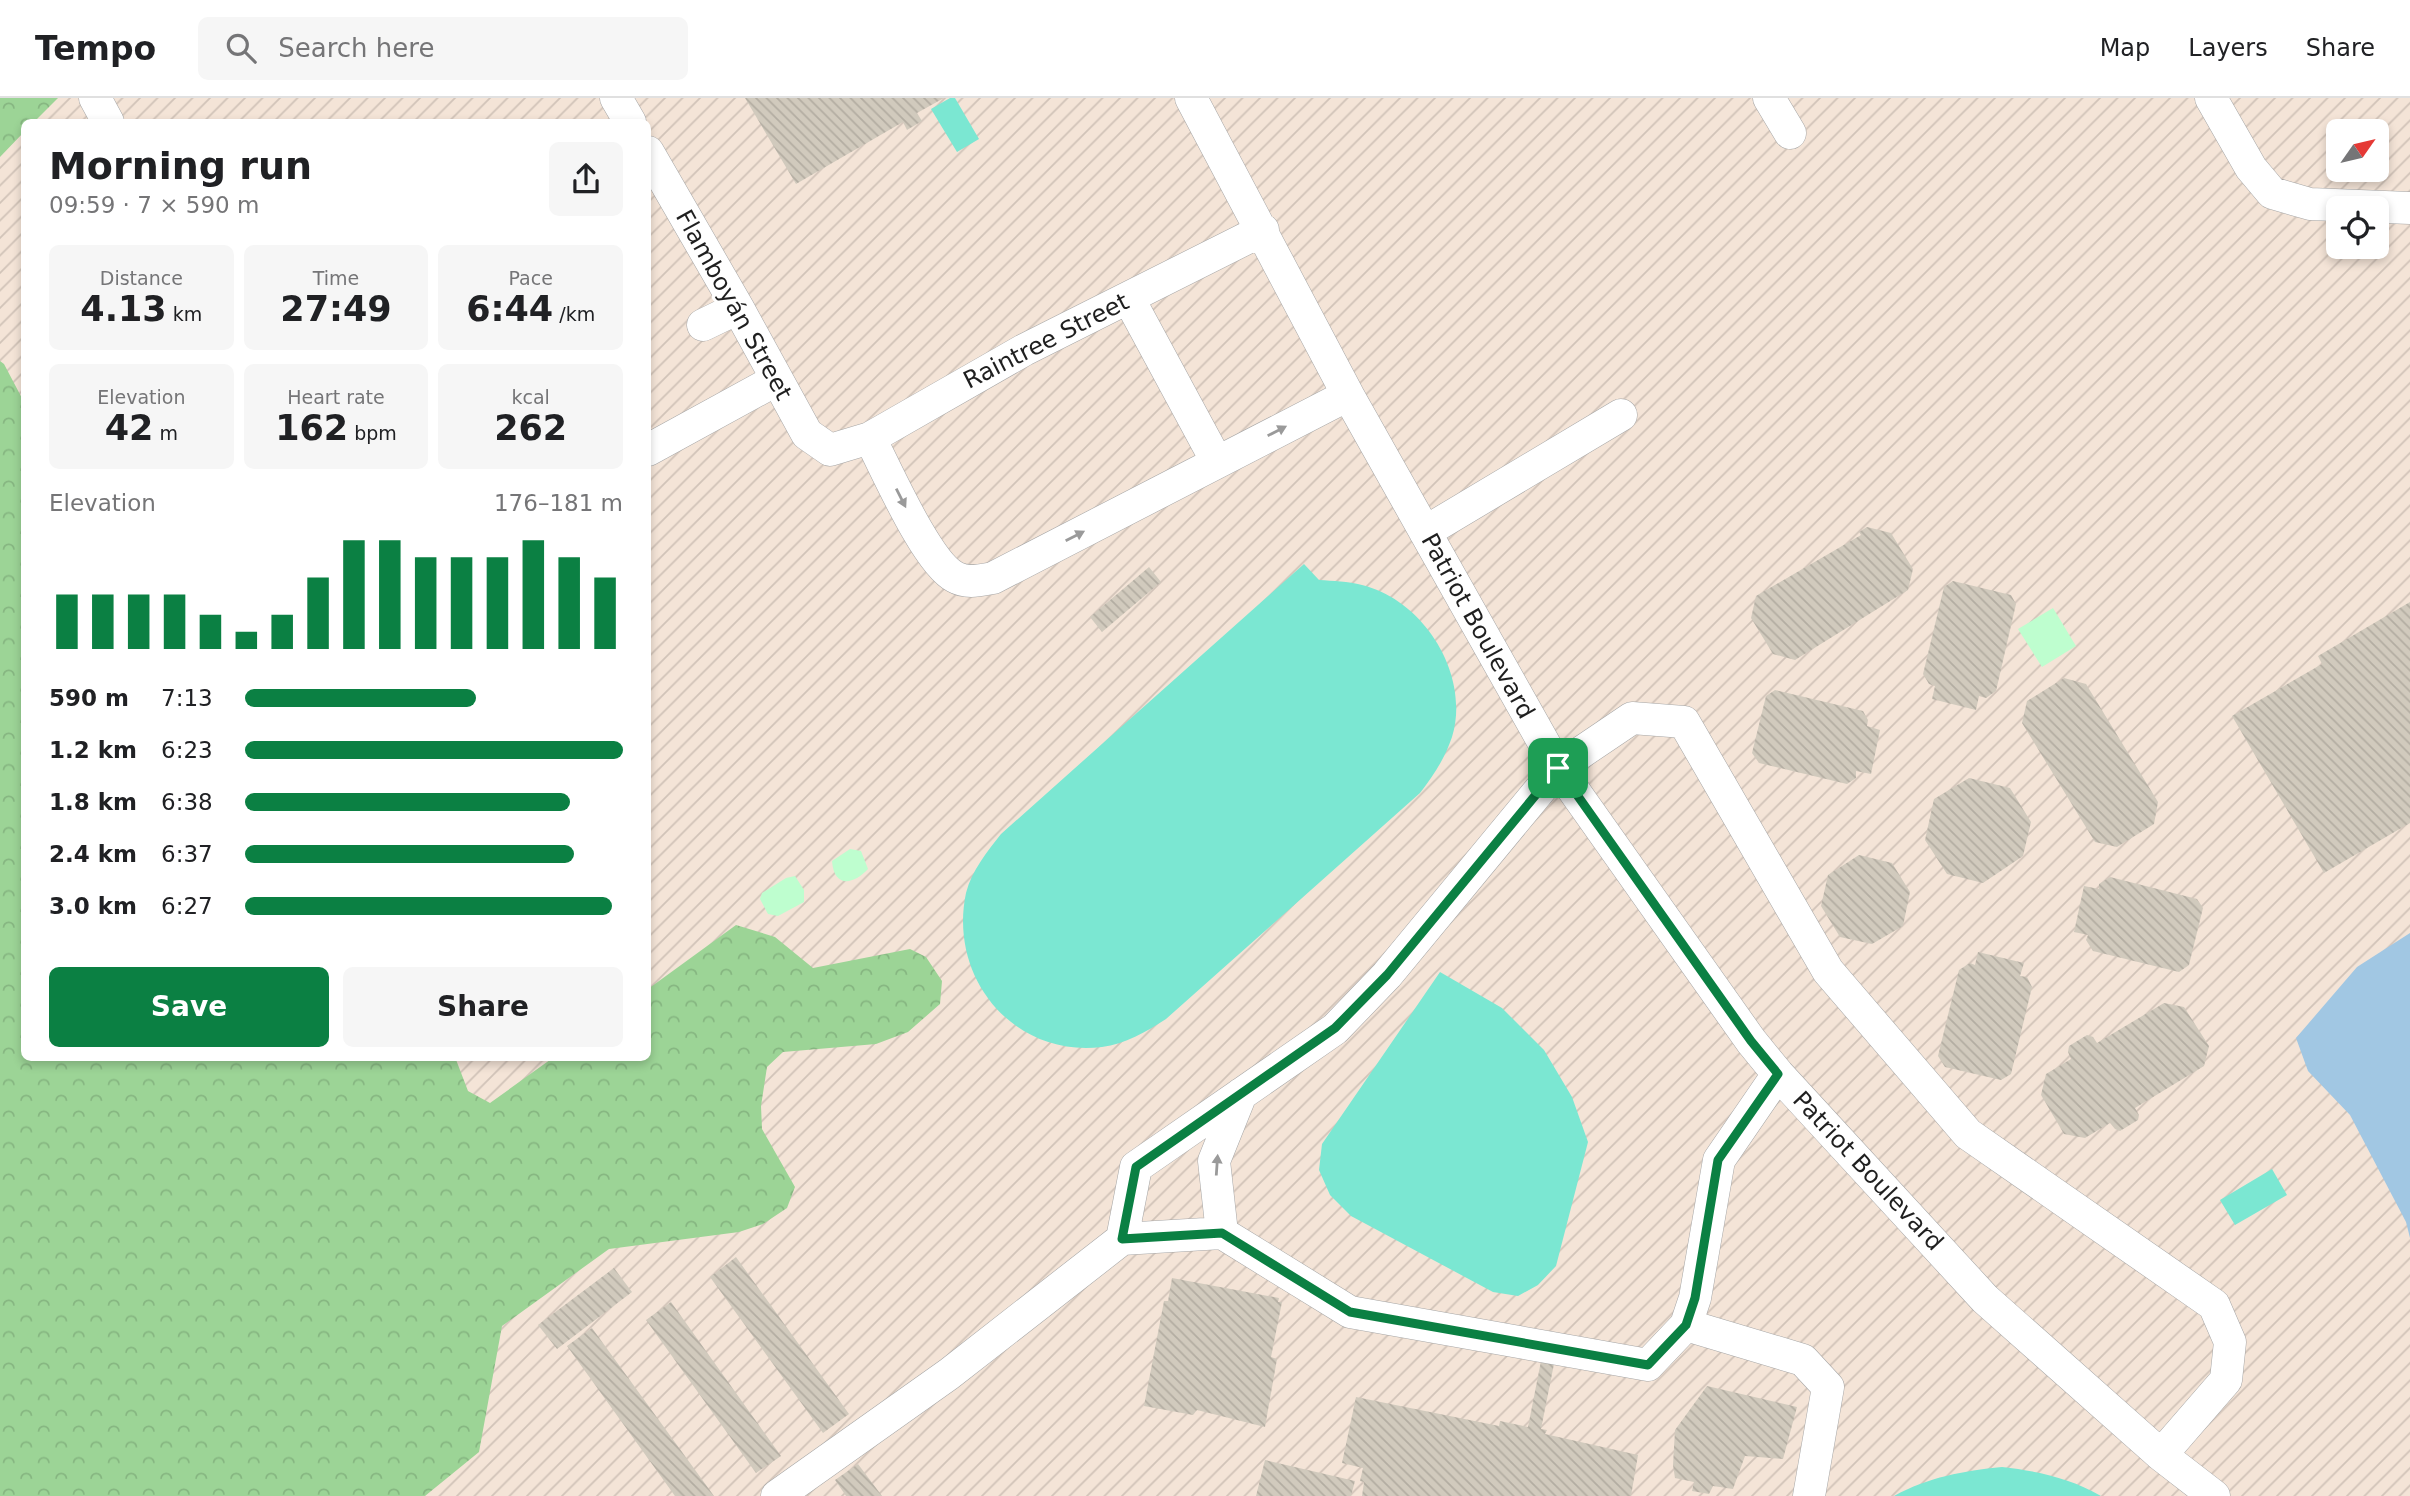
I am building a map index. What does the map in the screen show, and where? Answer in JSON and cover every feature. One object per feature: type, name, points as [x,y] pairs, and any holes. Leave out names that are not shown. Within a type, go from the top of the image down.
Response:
[{"type":"street","points":[[616,98],[629,119]]},
{"type":"street","name":"Patriot Boulevard","points":[[1191,98],[1348,395],[1558,768],[1751,1041],[1778,1074],[1985,1299],[2161,1455],[2214,1496]]},
{"type":"street","points":[[1769,98],[1790,134]]},
{"type":"street","points":[[2211,98],[2251,168],[2272,193],[2310,204],[2410,208]]},
{"type":"street","name":"Flamboyán Street","points":[[651,157],[807,434],[830,450]]},
{"type":"street","name":"Raintree Street","points":[[830,450],[870,438],[992,367],[1262,230]]},
{"type":"street","points":[[1129,299],[1217,462]]},
{"type":"street","points":[[704,325],[738,308]]},
{"type":"street","points":[[651,448],[776,380]]},
{"type":"street","points":[[870,438],[925,544],[943,568],[957,578],[973,582],[993,578],[1348,395]]},
{"type":"street","points":[[1425,532],[1621,415]]},
{"type":"street","points":[[1122,1239],[1136,1167],[1344,1020],[1387,975],[1558,768],[1633,718],[1684,722],[1828,971],[1968,1134],[2214,1306],[2230,1342],[2225,1380],[2161,1455]]},
{"type":"street","points":[[777,1496],[948,1374],[1122,1239],[1222,1233],[1350,1312],[1648,1365],[1686,1325],[1695,1298],[1718,1160],[1778,1074]]},
{"type":"street","points":[[1222,1233],[1214,1161],[1241,1094]]},
{"type":"street","points":[[1686,1325],[1802,1360],[1828,1387],[1809,1496]]},
{"type":"shaded area","points":[[0,98],[2410,98],[2410,1496],[0,1496]]},
{"type":"shaded area","points":[[955,98],[979,139],[957,152],[931,109]]},
{"type":"shaded area","points":[[1304,564],[1319,580],[1357,584],[1384,593],[1405,606],[1423,623],[1437,643],[1455,689],[1456,713],[1452,737],[1434,773],[1420,793],[1166,1019],[1127,1040],[1102,1047],[1070,1047],[1041,1040],[1016,1026],[994,1006],[978,982],[967,954],[963,924],[966,893],[980,862],[1001,834]]},
{"type":"shaded area","points":[[2410,933],[2410,1238],[2406,1222],[2350,1115],[2308,1071],[2296,1038],[2357,967]]},
{"type":"shaded area","points":[[1440,972],[1502,1008],[1544,1050],[1572,1097],[1588,1142],[1556,1266],[1538,1285],[1518,1296],[1493,1292],[1351,1216],[1330,1195],[1319,1170],[1322,1144]]},
{"type":"shaded area","points":[[2272,1169],[2287,1195],[2235,1225],[2220,1200]]},
{"type":"shaded area","points":[[2002,1467],[2053,1476],[2101,1496],[1894,1496],[1946,1476]]},
{"type":"green space","points":[[0,98],[58,98],[37,119],[21,119],[21,135],[0,157]]},
{"type":"green space","points":[[0,361],[21,396],[21,1061],[457,1061],[468,1091],[490,1103],[548,1061],[651,1061],[651,987],[736,925],[775,937],[813,968],[910,949],[926,957],[942,981],[940,1004],[908,1032],[876,1044],[783,1052],[767,1067],[761,1106],[762,1129],[795,1187],[787,1208],[763,1224],[739,1232],[609,1249],[502,1326],[479,1452],[425,1496],[0,1496]]},
{"type":"green space","points":[[2053,608],[2076,646],[2042,667],[2018,629]]},
{"type":"green space","points":[[850,849],[861,851],[868,869],[851,881],[840,880],[836,876],[832,861]]},
{"type":"green space","points":[[795,876],[804,890],[804,902],[778,916],[768,914],[760,899],[762,893],[786,878]]},
{"type":"building","points":[[745,98],[944,98],[917,113],[922,121],[907,130],[903,122],[796,184]]},
{"type":"building","points":[[1867,527],[1891,533],[1913,569],[1908,590],[1795,660],[1773,654],[1751,618],[1756,596],[1861,535],[1859,532]]},
{"type":"building","points":[[1149,567],[1161,582],[1102,632],[1090,617]]},
{"type":"building","points":[[1953,581],[2011,595],[2016,604],[1996,691],[1986,698],[1979,696],[1976,710],[1932,699],[1935,686],[1929,684],[1923,674],[1944,587]]},
{"type":"building","points":[[2410,602],[2410,823],[2324,873],[2232,716],[2322,664],[2318,656]]},
{"type":"building","points":[[2064,678],[2086,684],[2158,802],[2154,824],[2117,847],[2095,842],[2022,723],[2027,701]]},
{"type":"building","points":[[1775,690],[1863,711],[1868,720],[1867,726],[1880,730],[1871,774],[1856,771],[1856,778],[1847,784],[1759,763],[1752,753],[1766,696]]},
{"type":"building","points":[[1969,778],[2010,788],[2031,822],[2023,856],[1983,883],[1947,874],[1925,840],[1934,799]]},
{"type":"building","points":[[1859,855],[1892,863],[1910,892],[1903,926],[1872,944],[1840,937],[1821,906],[1828,875]]},
{"type":"building","points":[[2110,877],[2197,899],[2203,908],[2189,965],[2179,972],[2093,951],[2086,940],[2088,935],[2074,932],[2084,886],[2099,889],[2099,884]]},
{"type":"building","points":[[1978,952],[2024,963],[2020,976],[2027,977],[2032,987],[2011,1074],[2001,1080],[1945,1067],[1938,1056],[1959,970],[1970,963],[1975,965]]},
{"type":"building","points":[[2164,1003],[2184,1007],[2209,1046],[2204,1066],[2135,1108],[2139,1115],[2138,1120],[2120,1131],[2110,1123],[2085,1138],[2064,1134],[2041,1095],[2046,1074],[2071,1059],[2069,1046],[2087,1035],[2093,1037],[2097,1043]]},
{"type":"building","points":[[736,1257],[849,1414],[823,1433],[710,1277]]},
{"type":"building","points":[[614,1268],[632,1292],[557,1349],[538,1325]]},
{"type":"building","points":[[1172,1278],[1279,1298],[1278,1302],[1282,1302],[1271,1357],[1277,1359],[1265,1427],[1197,1410],[1193,1415],[1144,1406],[1164,1301],[1168,1301]]},
{"type":"building","points":[[671,1302],[781,1456],[756,1473],[646,1320]]},
{"type":"building","points":[[592,1328],[714,1496],[675,1496],[567,1346]]},
{"type":"building","points":[[1541,1361],[1554,1364],[1541,1429],[1547,1430],[1545,1434],[1638,1455],[1631,1496],[1362,1496],[1364,1482],[1360,1481],[1363,1468],[1342,1463],[1356,1397],[1499,1426],[1500,1421],[1528,1427]]},
{"type":"building","points":[[1707,1386],[1797,1407],[1783,1459],[1745,1456],[1733,1489],[1713,1486],[1709,1494],[1692,1491],[1694,1482],[1675,1478],[1673,1465],[1675,1430]]},
{"type":"building","points":[[1265,1460],[1355,1481],[1351,1496],[1256,1496]]},
{"type":"building","points":[[858,1464],[882,1496],[846,1496],[835,1480]]},
{"type":"route","points":[[1558,768],[1751,1041],[1778,1074],[1718,1160],[1695,1298],[1686,1325],[1648,1365],[1350,1312],[1222,1233],[1122,1239],[1136,1167],[1335,1028],[1387,975],[1558,768]]}]
